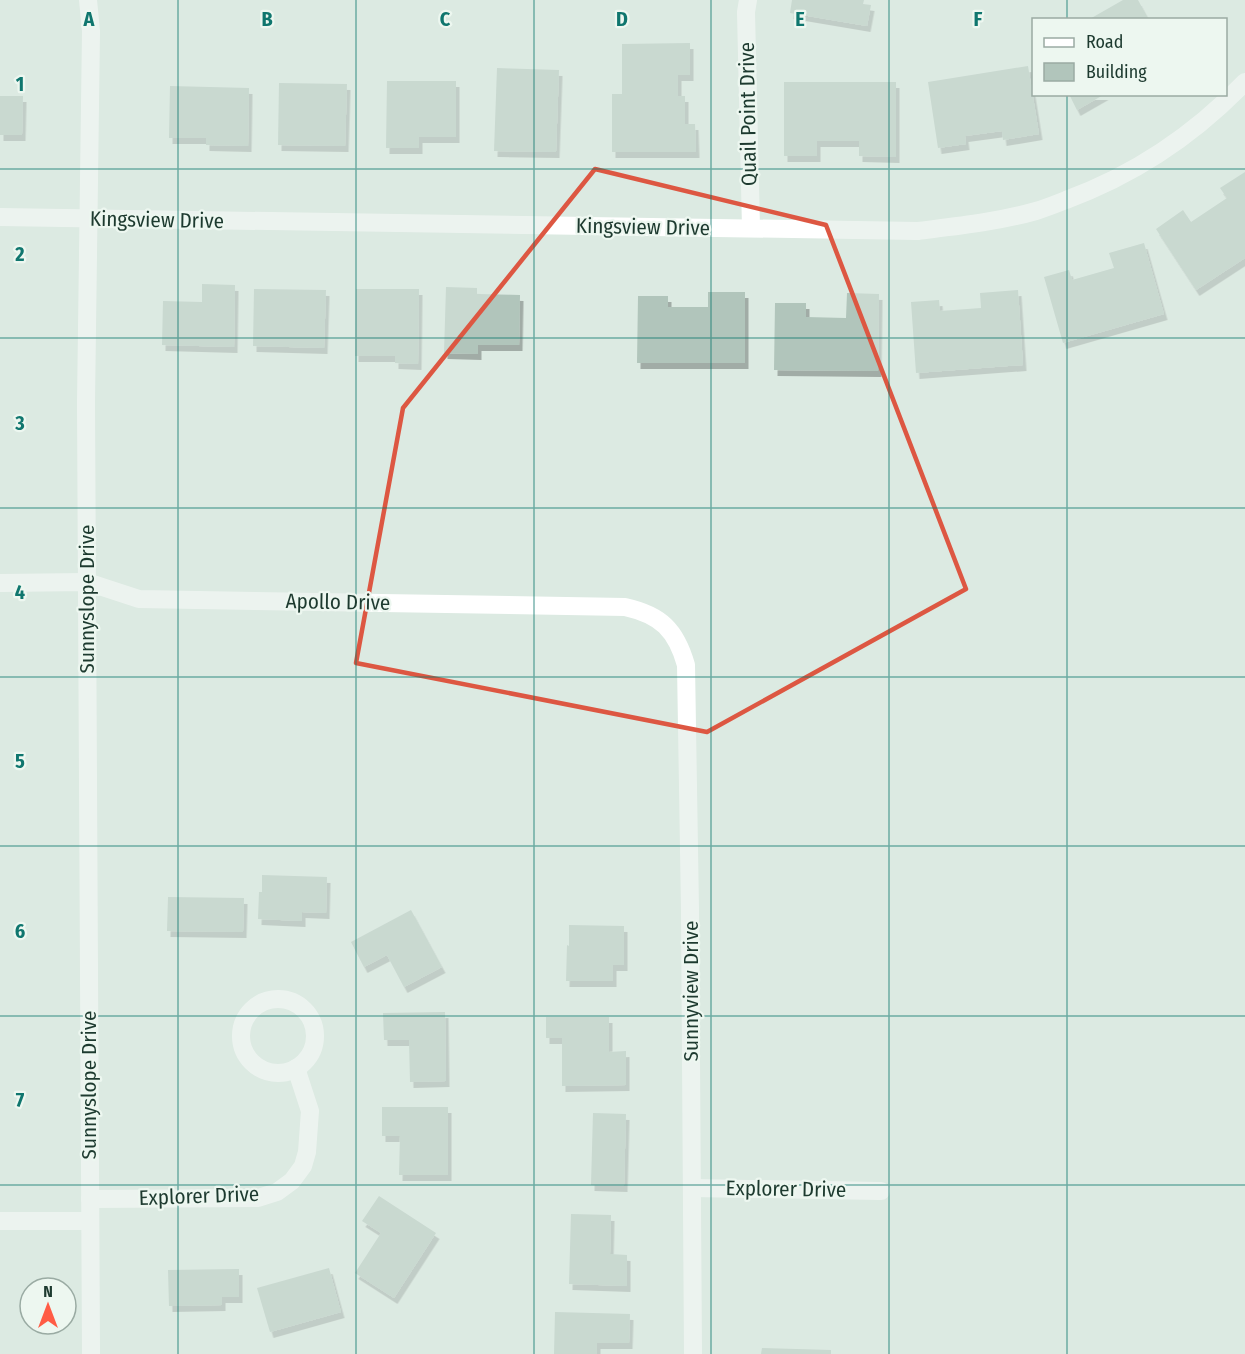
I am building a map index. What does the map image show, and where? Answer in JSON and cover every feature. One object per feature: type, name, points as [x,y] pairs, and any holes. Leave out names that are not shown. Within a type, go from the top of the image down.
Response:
[{"type":"street","name":"Sunnyslope Drive","points":[[88,0],[91,31],[86,403],[90,1221]]},
{"type":"street","name":"Quail Point Drive","points":[[748,0],[746,12],[751,228]]},
{"type":"street","name":"Kingsview Drive","points":[[0,217],[918,231],[978,224],[1037,211],[1093,190],[1142,164],[1183,137],[1230,98],[1245,82]]},
{"type":"street","name":"Apollo Drive","points":[[0,583],[87,582],[140,599],[625,607],[643,611],[672,632]]},
{"type":"street","name":"Sunnyview Drive","points":[[672,632],[681,648],[686,665],[693,1354]]},
{"type":"street","points":[[273,999],[286,1000],[298,1005],[307,1013],[313,1024],[315,1037],[312,1049],[306,1060],[296,1068],[285,1072],[262,1070],[245,1054],[241,1043],[244,1020],[251,1010],[261,1003],[273,999]]},
{"type":"street","name":"Explorer Drive","points":[[90,1198],[258,1198],[277,1192],[292,1182],[303,1166],[307,1152],[310,1111],[296,1068]]},
{"type":"street","name":"Explorer Drive","points":[[692,1188],[881,1191]]},
{"type":"street","points":[[0,1221],[90,1221],[91,1354]]},
{"type":"highlighted area","points":[[595,169],[826,225],[966,589],[707,732],[356,663],[403,408]]},
{"type":"building","points":[[792,0],[864,0],[863,4],[871,5],[867,26],[790,13]]},
{"type":"building","points":[[1123,0],[1138,0],[1148,18],[1092,18]]},
{"type":"building","points":[[690,43],[690,75],[678,75],[678,96],[685,96],[685,124],[695,124],[696,152],[612,152],[612,94],[622,94],[622,44]]},
{"type":"building","points":[[1028,66],[1039,134],[1003,140],[1002,131],[965,136],[966,144],[938,148],[928,82]]},
{"type":"building","points":[[497,68],[559,70],[556,152],[494,151]]},
{"type":"building","points":[[387,81],[456,81],[456,137],[419,137],[419,148],[386,148]]},
{"type":"building","points":[[784,82],[896,82],[896,157],[859,156],[859,141],[817,141],[817,156],[784,156]]},
{"type":"building","points":[[279,83],[347,84],[345,146],[278,145]]},
{"type":"building","points":[[170,86],[249,88],[248,146],[206,145],[206,138],[169,138]]},
{"type":"building","points":[[0,96],[23,96],[22,135],[0,135]]},
{"type":"building","points":[[1070,96],[1102,96],[1077,110]]},
{"type":"building","points":[[1245,172],[1245,258],[1196,290],[1156,229],[1183,210],[1191,222],[1227,198],[1220,188]]},
{"type":"building","points":[[1144,243],[1164,314],[1063,343],[1044,277],[1069,270],[1072,280],[1114,268],[1109,253]]},
{"type":"building","points":[[202,284],[235,285],[234,347],[162,345],[163,301],[202,302]]},
{"type":"building","points":[[446,287],[477,288],[477,294],[520,295],[519,345],[478,345],[478,354],[444,353]]},
{"type":"building","points":[[254,289],[326,290],[324,348],[253,346]]},
{"type":"building","points":[[356,289],[419,289],[418,364],[395,363],[395,356],[355,356]]},
{"type":"building","points":[[1018,290],[1023,365],[916,373],[911,302],[939,300],[940,311],[981,308],[980,293]]},
{"type":"building","points":[[708,292],[745,292],[745,363],[637,363],[638,296],[668,296],[668,307],[708,307]]},
{"type":"building","points":[[847,293],[879,294],[878,371],[774,370],[775,303],[806,303],[806,317],[846,318]]},
{"type":"building","points":[[262,875],[327,877],[326,913],[302,912],[302,921],[258,919]]},
{"type":"building","points":[[168,897],[244,898],[243,932],[167,931]]},
{"type":"building","points":[[411,910],[442,967],[404,987],[387,955],[364,967],[351,942]]},
{"type":"building","points":[[569,925],[624,926],[624,965],[613,965],[613,981],[566,981]]},
{"type":"building","points":[[445,1012],[446,1081],[410,1082],[409,1040],[384,1040],[383,1013]]},
{"type":"building","points":[[546,1017],[609,1017],[609,1052],[626,1051],[626,1085],[562,1086],[562,1038],[546,1038]]},
{"type":"building","points":[[382,1107],[448,1107],[448,1175],[399,1175],[400,1136],[382,1136]]},
{"type":"building","points":[[593,1113],[626,1114],[624,1186],[591,1185]]},
{"type":"building","points":[[379,1196],[436,1233],[394,1298],[355,1273],[381,1233],[362,1221]]},
{"type":"building","points":[[571,1214],[611,1215],[610,1254],[627,1255],[627,1286],[569,1284]]},
{"type":"building","points":[[329,1268],[341,1312],[270,1332],[257,1288]]},
{"type":"building","points":[[239,1269],[239,1297],[222,1297],[222,1305],[169,1306],[168,1270]]},
{"type":"building","points":[[555,1312],[630,1314],[629,1343],[597,1343],[597,1354],[554,1354]]},
{"type":"building","points":[[762,1348],[831,1350],[831,1354],[761,1354]]}]
